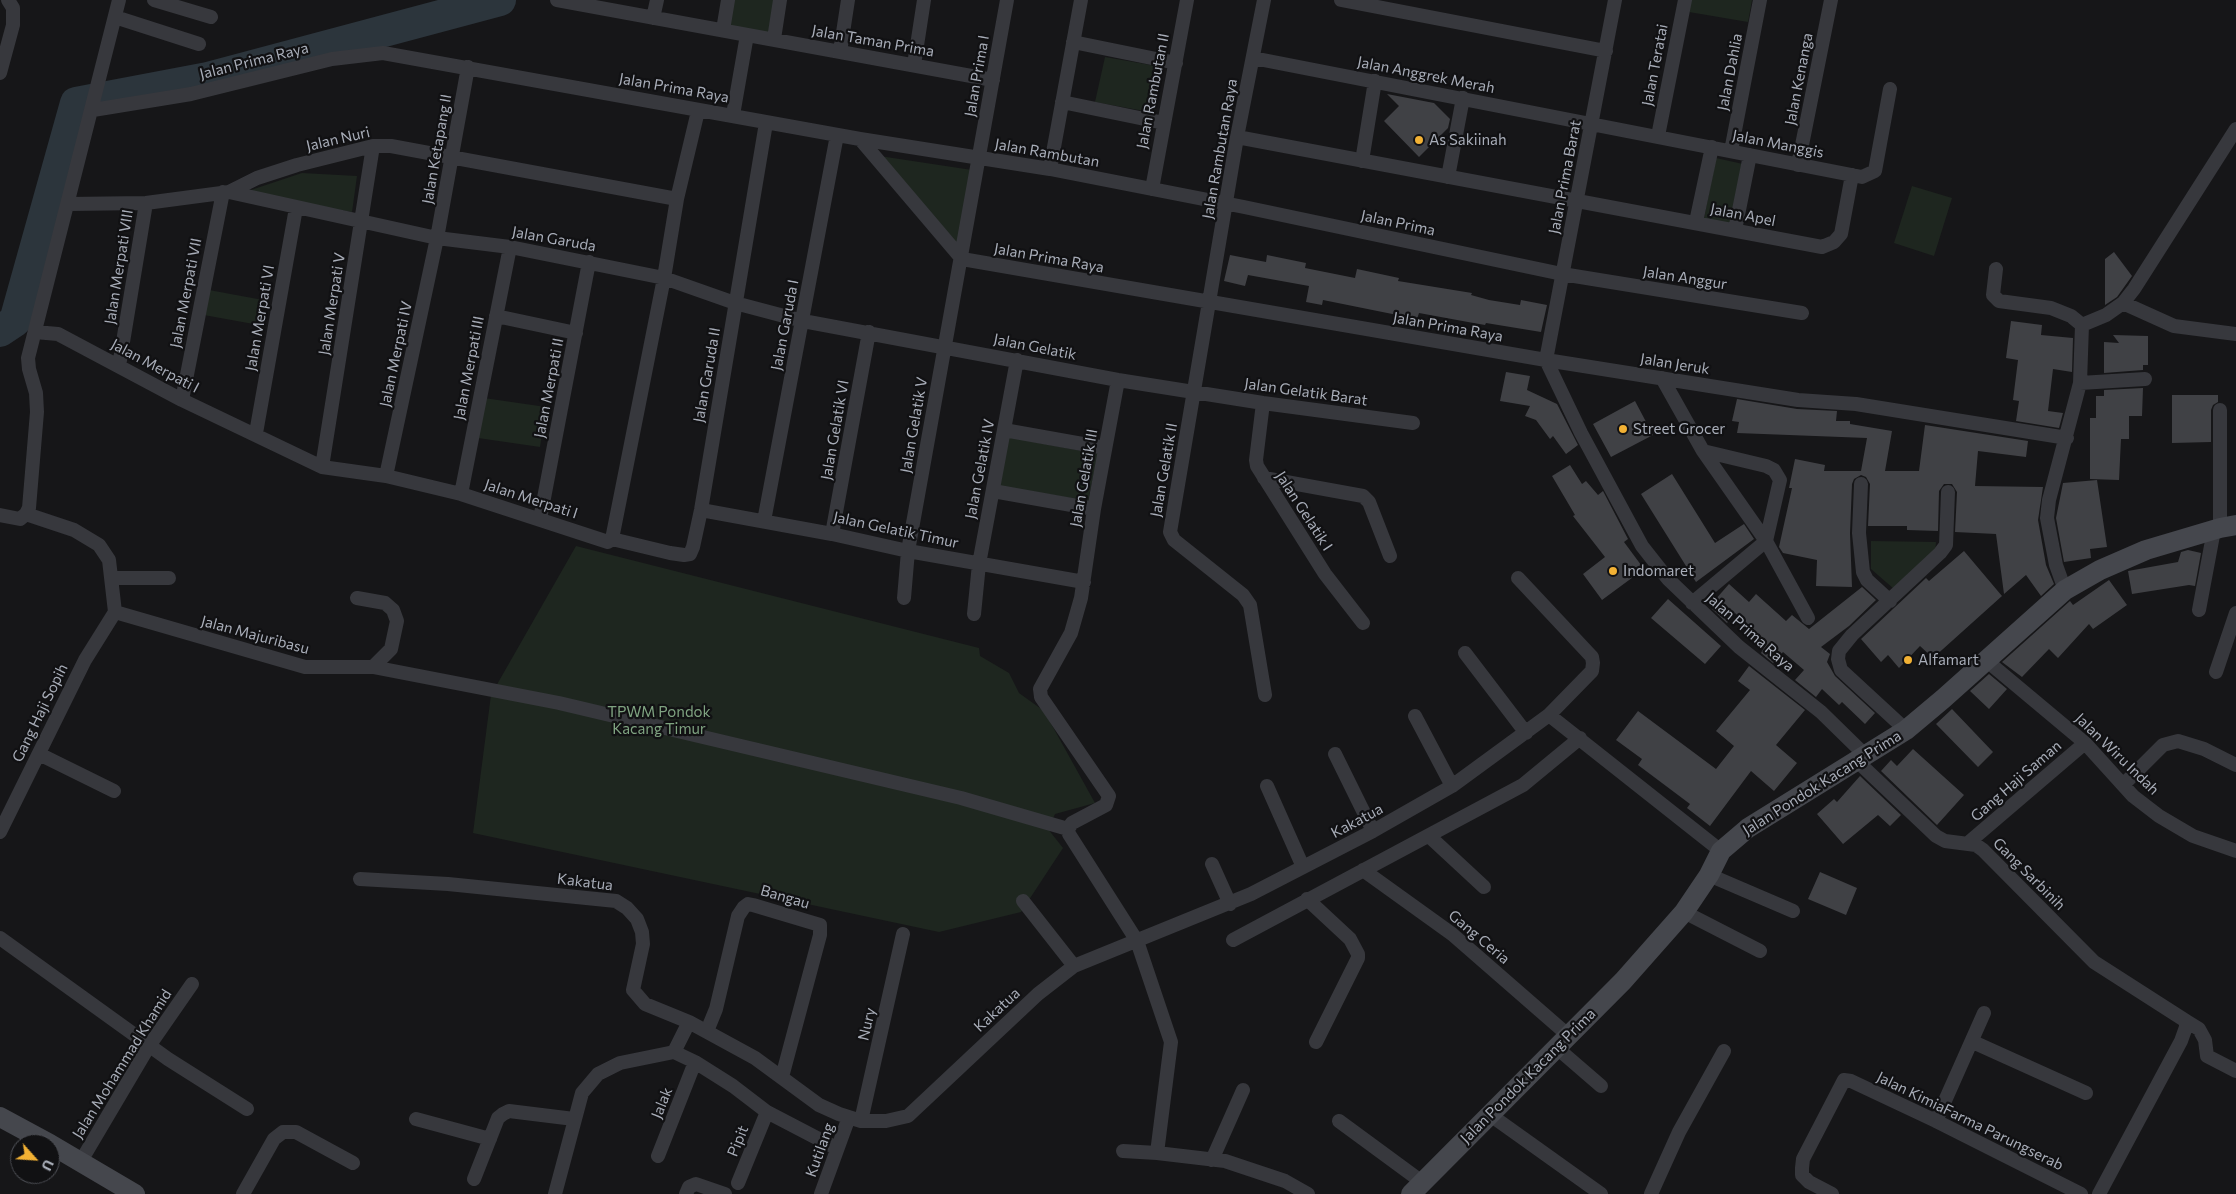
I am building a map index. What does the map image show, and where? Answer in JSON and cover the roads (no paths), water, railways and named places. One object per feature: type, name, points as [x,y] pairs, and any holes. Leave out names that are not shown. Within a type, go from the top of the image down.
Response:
[{"type":"street","points":[[0,73],[13,25],[13,8],[8,0]]},
{"type":"street","points":[[0,515],[20,519],[29,508],[37,412],[36,393],[29,370],[28,358],[94,105],[119,0]]},
{"type":"street","points":[[154,0],[211,17]]},
{"type":"street","name":"Jalan Taman Prima","points":[[557,0],[586,2],[653,18],[993,80]]},
{"type":"street","points":[[653,18],[657,0]]},
{"type":"street","points":[[723,30],[728,0]]},
{"type":"street","points":[[774,40],[780,0]]},
{"type":"street","points":[[840,52],[848,0]]},
{"type":"street","points":[[914,65],[924,0]]},
{"type":"street","name":"Jalan Prima I","points":[[962,259],[1007,0]]},
{"type":"street","points":[[1050,169],[1081,0]]},
{"type":"street","name":"Jalan Rambutan II","points":[[1152,189],[1187,0]]},
{"type":"street","name":"Jalan Rambutan Raya","points":[[1210,303],[1237,137],[1264,0]]},
{"type":"street","points":[[1341,0],[1606,51]]},
{"type":"street","name":"Jalan Prima Barat","points":[[1546,360],[1615,0]]},
{"type":"street","name":"Jalan Teratai","points":[[1658,136],[1685,0]]},
{"type":"street","name":"Jalan Dahlia","points":[[1731,151],[1760,0]]},
{"type":"street","name":"Jalan Kenanga","points":[[1798,165],[1831,0]]},
{"type":"street","points":[[115,17],[199,44]]},
{"type":"street","points":[[733,115],[747,35]]},
{"type":"street","points":[[1073,42],[1176,63]]},
{"type":"street","name":"Jalan Prima Raya","points":[[94,105],[192,94],[356,54],[383,52],[468,66],[698,111],[733,115],[860,139]]},
{"type":"street","name":"Jalan Anggrek Merah","points":[[1253,58],[1592,123]]},
{"type":"street","name":"Jalan Ketapang II","points":[[437,238],[468,66]]},
{"type":"street","points":[[1362,161],[1375,82]]},
{"type":"street","name":"Jalan Manggis","points":[[1592,123],[1862,177],[1870,176],[1875,171],[1890,89]]},
{"type":"street","points":[[1448,177],[1462,98]]},
{"type":"street","points":[[1062,102],[1164,123]]},
{"type":"street","points":[[612,539],[664,278],[677,199],[698,111]]},
{"type":"street","name":"Jalan Garuda II","points":[[612,539],[684,555],[690,554],[694,547],[766,122]]},
{"type":"street","points":[[2082,324],[2106,315],[2123,303],[2134,289],[2236,129]]},
{"type":"street","name":"Jalan Garuda I","points":[[764,521],[837,135]]},
{"type":"street","name":"Jalan Apel","points":[[1237,137],[1822,247],[1834,242],[1841,234],[1852,175]]},
{"type":"street","points":[[860,139],[962,259]]},
{"type":"street","name":"Jalan Rambutan","points":[[860,139],[1050,169],[1227,203]]},
{"type":"street","name":"Jalan Nuri","points":[[68,204],[146,203],[226,192],[258,178],[373,146],[391,146],[677,199]]},
{"type":"street","name":"Jalan Merpati V","points":[[322,467],[373,146]]},
{"type":"street","points":[[1696,222],[1712,147]]},
{"type":"street","points":[[1735,230],[1750,155]]},
{"type":"street","name":"Jalan Garuda","points":[[226,192],[296,208],[362,220],[437,238],[590,262],[664,278],[735,303],[803,321],[869,332]]},
{"type":"street","name":"Jalan Merpati VII","points":[[182,400],[226,192]]},
{"type":"street","name":"Jalan Merpati VIII","points":[[119,366],[146,203]]},
{"type":"street","name":"Jalan Prima","points":[[1227,203],[1562,274]]},
{"type":"street","name":"Jalan Merpati VI","points":[[256,433],[296,208]]},
{"type":"street","name":"Jalan Merpati IV","points":[[386,476],[437,238]]},
{"type":"street","name":"Jalan Merpati III","points":[[461,494],[510,248]]},
{"type":"street","name":"Jalan Prima Raya","points":[[962,259],[1546,360],[1581,432],[1642,546],[1668,579],[1739,648],[1821,712],[1861,758]]},
{"type":"street","name":"Jalan Gelatik V","points":[[904,598],[908,551],[962,259]]},
{"type":"street","name":"Jalan Merpati II","points":[[540,519],[590,262]]},
{"type":"street","points":[[1996,268],[1993,295],[1999,301],[2051,308],[2071,316],[2082,324]]},
{"type":"street","name":"Jalan Anggur","points":[[1562,274],[1802,313]]},
{"type":"street","name":"Jalan Gelatik II","points":[[1210,303],[1170,532],[1174,540],[1243,595],[1250,605],[1265,695]]},
{"type":"street","points":[[2123,303],[2174,326],[2236,334]]},
{"type":"street","points":[[496,316],[576,333]]},
{"type":"street","points":[[2065,590],[2056,565],[2047,518],[2049,500],[2080,384],[2082,324]]},
{"type":"street","name":"Jalan Merpati I","points":[[35,332],[58,334],[182,400],[256,433],[322,467],[386,476],[461,494],[608,542],[612,539]]},
{"type":"street","name":"Jalan Gelatik","points":[[869,332],[1118,380],[1195,391]]},
{"type":"street","name":"Jalan Gelatik VI","points":[[832,534],[869,332]]},
{"type":"street","name":"Jalan Gelatik IV","points":[[974,614],[979,564],[1017,360]]},
{"type":"street","name":"Jalan Jeruk","points":[[1546,360],[1798,400],[1856,404],[2067,438]]},
{"type":"street","points":[[1662,378],[1703,451],[1766,541],[1808,618]]},
{"type":"street","points":[[2080,384],[2145,379]]},
{"type":"street","name":"Jalan Gelatik III","points":[[1068,829],[1072,823],[1106,805],[1109,801],[1109,796],[1041,697],[1040,688],[1071,633],[1084,582],[1094,509],[1118,380]]},
{"type":"street","name":"Jalan Gelatik Barat","points":[[1195,391],[1263,403],[1413,424]]},
{"type":"street","name":"Jalan Gelatik I","points":[[1263,403],[1256,460],[1264,478],[1325,574],[1363,623]]},
{"type":"street","points":[[2199,610],[2223,528],[2220,410]]},
{"type":"street","points":[[1004,430],[1106,448]]},
{"type":"street","points":[[1692,603],[1766,541],[1780,480],[1774,470],[1703,451]]},
{"type":"street","points":[[1264,478],[1363,496],[1369,502],[1390,556]]},
{"type":"street","points":[[1861,484],[1860,533],[1863,572],[1867,580],[1890,601]]},
{"type":"street","points":[[993,491],[1094,509]]},
{"type":"street","points":[[1906,730],[1841,670],[1838,659],[1839,651],[1852,635],[1890,601],[1946,545],[1948,492]]},
{"type":"street","name":"Jalan Gelatik Timur","points":[[701,510],[832,534],[908,551],[1084,582]]},
{"type":"street","points":[[26,514],[74,530],[99,545],[109,560],[115,612]]},
{"type":"street","name":"Jalan Pondok Kacang Prima","points":[[1416,1188],[1623,980],[1684,912],[1709,874],[1721,851],[1748,828],[1906,730],[1987,661],[2065,590],[2100,570],[2146,550],[2223,528]]},
{"type":"street","points":[[111,578],[169,578]]},
{"type":"street","name":"Kakatua","points":[[360,879],[448,884],[616,901],[627,908],[636,919],[642,932],[643,944],[633,990],[636,996],[645,1004],[687,1027],[707,1031],[782,1077],[819,1105],[852,1121],[886,1121],[908,1116],[1038,994],[1074,966],[1230,904],[1374,831],[1452,786],[1549,715],[1592,671],[1592,657],[1518,578]]},
{"type":"street","points":[[357,598],[385,603],[393,610],[397,621],[391,649],[373,667]]},
{"type":"street","name":"Jalan Majuribasu","points":[[115,612],[304,667],[373,667],[559,703],[961,798],[1068,829]]},
{"type":"street","name":"Gang Haji Sopih","points":[[0,832],[85,660],[115,612]]},
{"type":"street","points":[[2216,672],[2236,614]]},
{"type":"street","points":[[1465,653],[1526,733]]},
{"type":"street","name":"Jalan Wiru Indah","points":[[1987,661],[2085,743],[2133,796],[2159,816],[2193,836],[2236,851]]},
{"type":"street","points":[[1549,715],[1721,851]]},
{"type":"street","points":[[1415,716],[1452,786]]},
{"type":"street","points":[[1233,940],[1523,785],[1580,738]]},
{"type":"street","points":[[2123,785],[2163,745],[2178,741],[2211,752],[2236,765]]},
{"type":"street","name":"Gang Haji Saman","points":[[1968,843],[2085,743]]},
{"type":"street","points":[[39,754],[114,791]]},
{"type":"street","points":[[1335,754],[1374,831]]},
{"type":"street","name":"Gang Sarbinih","points":[[1861,758],[1936,836],[1945,841],[1968,843],[1983,850],[2094,962],[2134,990],[2199,1029],[2205,1040],[2207,1056],[2236,1072]]},
{"type":"street","points":[[1267,786],[1303,867]]},
{"type":"street","points":[[1068,829],[1069,834],[1137,941],[1171,1042],[1157,1153]]},
{"type":"street","points":[[1429,836],[1484,888]]},
{"type":"street","points":[[1212,864],[1230,904]]},
{"type":"street","name":"Gang Ceria","points":[[1363,870],[1452,934],[1563,1042],[1601,1086]]},
{"type":"street","points":[[1709,874],[1793,911]]},
{"type":"street","points":[[1307,899],[1350,939],[1358,954],[1358,958],[1316,1042]]},
{"type":"street","points":[[1023,901],[1074,966]]},
{"type":"street","name":"Bangau","points":[[707,1031],[716,1010],[738,916],[744,907],[748,904],[754,905],[820,925],[820,935],[782,1077]]},
{"type":"street","points":[[1684,912],[1760,951]]},
{"type":"street","name":"Nury","points":[[852,1121],[903,934]]},
{"type":"street","points":[[0,938],[149,1046],[247,1109]]},
{"type":"street","name":"Jalan Mohammad Khamid","points":[[81,1161],[149,1046],[192,984]]},
{"type":"street","points":[[1936,1121],[1973,1042],[1984,1013]]},
{"type":"street","points":[[2099,1194],[2181,1041],[2186,1027],[2183,1019]]},
{"type":"street","points":[[555,1194],[582,1093],[598,1074],[620,1063],[676,1048],[687,1027]]},
{"type":"street","points":[[1973,1042],[2086,1093]]},
{"type":"street","points":[[676,1048],[767,1112],[838,1143]]},
{"type":"street","points":[[1651,1194],[1679,1132],[1724,1051]]},
{"type":"street","name":"Jalak","points":[[658,1156],[695,1062]]},
{"type":"street","name":"Jalan KimiaFarma Parungserab","points":[[1832,1194],[1809,1182],[1802,1174],[1802,1168],[1807,1151],[1844,1080],[1851,1081],[1936,1121],[2081,1194]]},
{"type":"street","points":[[1212,1160],[1243,1090]]},
{"type":"street","points":[[474,1179],[498,1118],[509,1111],[574,1119]]},
{"type":"street","name":"Pipit","points":[[738,1183],[767,1112]]},
{"type":"street","points":[[1489,1114],[1602,1194]]},
{"type":"street","points":[[0,1117],[31,1134]]},
{"type":"street","points":[[416,1119],[490,1139]]},
{"type":"street","name":"Kutilang","points":[[822,1194],[838,1143],[852,1121]]},
{"type":"street","points":[[1339,1121],[1416,1188]]},
{"type":"street","points":[[243,1194],[274,1139],[283,1132],[296,1132],[354,1163]]},
{"type":"street","points":[[60,1149],[81,1161],[127,1192]]},
{"type":"street","points":[[1123,1151],[1225,1161],[1285,1181],[1308,1194]]},
{"type":"street","points":[[686,1194],[689,1187],[696,1184],[725,1194]]},
{"type":"waterway","points":[[0,331],[15,321],[76,103],[208,78],[500,0]]},
{"type":"place","name":"As Sakiinah","points":[[1419,140]]},
{"type":"place","name":"Street Grocer","points":[[1623,429]]},
{"type":"place","name":"Indomaret","points":[[1613,571]]},
{"type":"place","name":"Alfamart","points":[[1908,660]]},
{"type":"park label","name":"TPWM Pondok Kacang Timur","points":[[659,720]]}]
